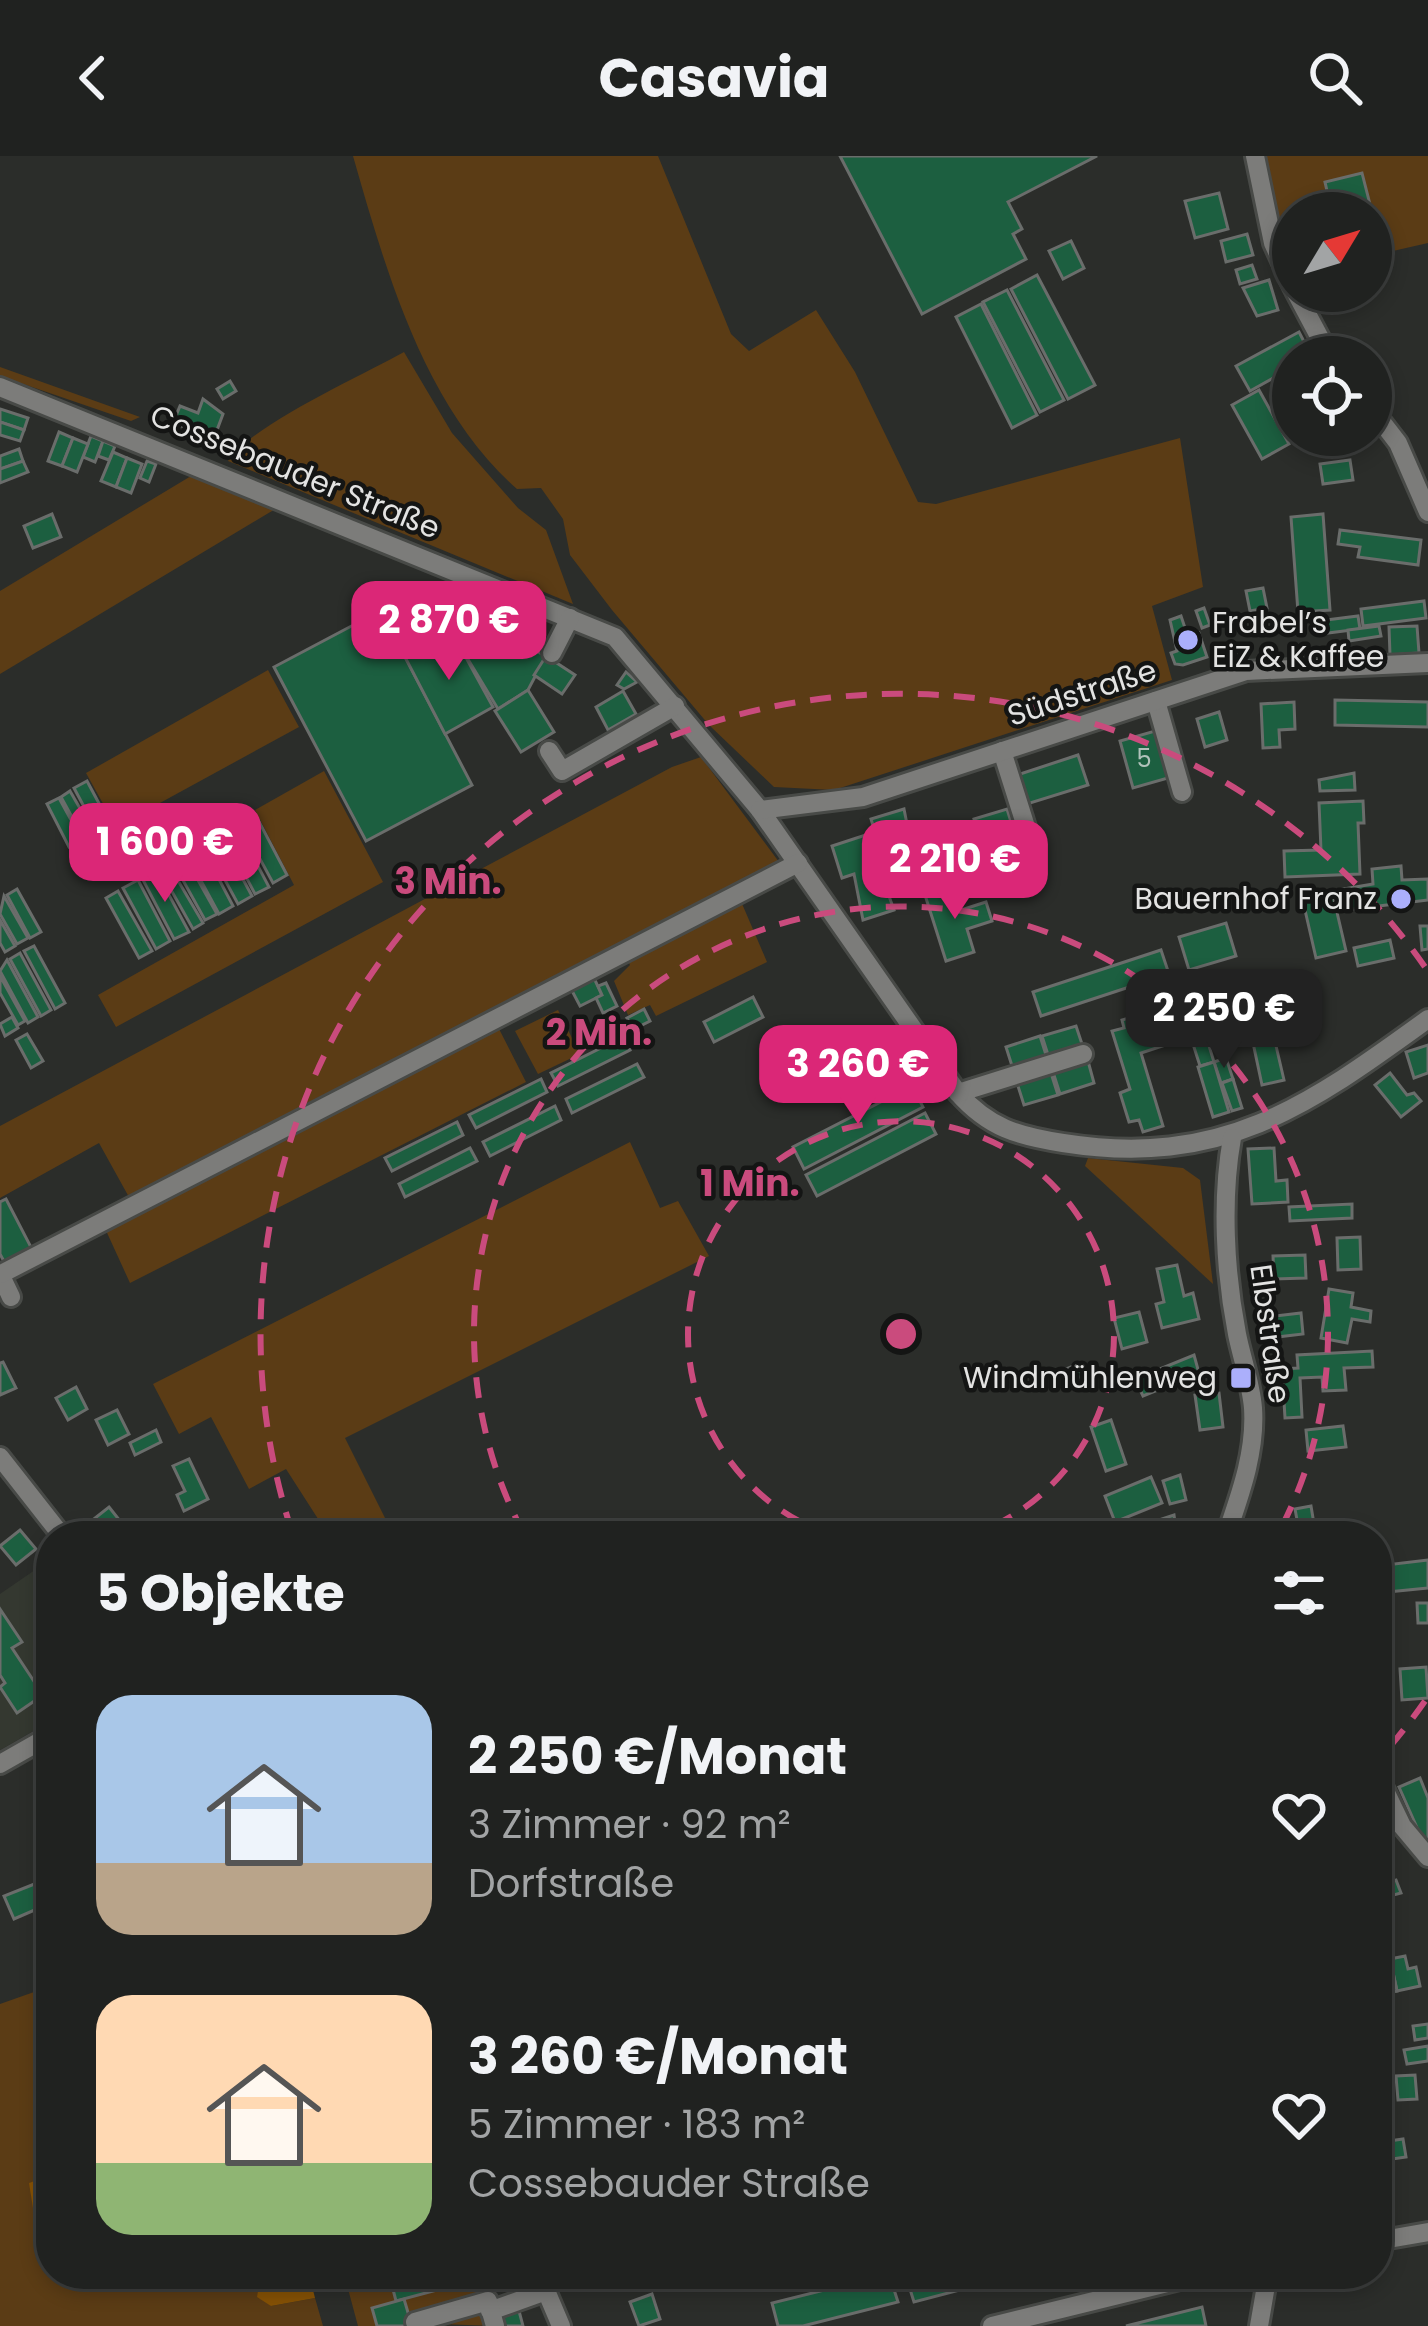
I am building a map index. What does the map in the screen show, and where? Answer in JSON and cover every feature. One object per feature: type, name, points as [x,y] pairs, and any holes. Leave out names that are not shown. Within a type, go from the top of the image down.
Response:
[{"type":"street","points":[[1255,156],[1272,234]]},
{"type":"street","name":"Cossebauder Straße","points":[[0,386],[616,637],[760,810],[973,1111],[1015,1136],[1092,1148],[1188,1147],[1232,1138]]},
{"type":"street","points":[[1392,435],[1428,512]]},
{"type":"street","points":[[552,653],[570,618]]},
{"type":"street","name":"Südstraße","points":[[760,810],[863,797],[1246,671],[1428,663]]},
{"type":"street","points":[[1156,701],[1182,792]]},
{"type":"street","points":[[549,752],[562,772],[675,706]]},
{"type":"street","points":[[1002,751],[1026,827]]},
{"type":"street","points":[[10,1297],[1,1274],[798,863]]},
{"type":"street","points":[[1232,1138],[1351,1075],[1428,1019]]},
{"type":"street","points":[[958,1093],[1084,1054]]},
{"type":"street","name":"Elbstraße","points":[[1231,1521],[1249,1466],[1253,1410],[1236,1330],[1227,1241],[1226,1170],[1232,1138]]},
{"type":"street","points":[[0,1457],[50,1521]]},
{"type":"street","points":[[0,1764],[36,1744]]},
{"type":"street","points":[[1392,1805],[1402,1826],[1428,1857]]},
{"type":"street","points":[[1392,2239],[1428,2233]]},
{"type":"street","points":[[417,2326],[416,2322],[488,2301],[493,2319],[535,2289]]},
{"type":"street","points":[[546,2289],[561,2326]]},
{"type":"street","points":[[992,2326],[1143,2289]]},
{"type":"street","points":[[1259,2326],[1265,2289]]},
{"type":"shaded area","points":[[353,156],[658,156],[731,334],[749,351],[816,310],[855,372],[918,502],[936,504],[1180,438],[1203,587],[1152,606],[1172,680],[834,790],[774,787],[709,725],[612,610],[570,555],[563,519],[541,488],[517,489],[457,419],[412,335]]},
{"type":"shaded area","points":[[1265,156],[1428,156],[1428,243],[1392,251],[1392,192],[1272,193]]},
{"type":"shaded area","points":[[404,352],[452,433],[518,508],[546,530],[573,604],[228,461],[283,417]]},
{"type":"shaded area","points":[[0,367],[140,417],[131,421],[0,376]]},
{"type":"shaded area","points":[[196,473],[277,508],[0,674],[0,591]]},
{"type":"shaded area","points":[[268,670],[299,727],[116,827],[86,773]]},
{"type":"shaded area","points":[[701,757],[782,866],[740,899],[767,962],[656,1016],[650,1005],[628,1015],[614,981],[630,965],[626,957],[496,1023],[526,1082],[130,1283],[103,1224],[135,1208],[99,1143],[0,1198],[0,1126],[672,767]]},
{"type":"shaded area","points":[[324,771],[383,882],[116,1027],[98,995],[294,885],[255,810]]},
{"type":"shaded area","points":[[558,1010],[580,1054],[538,1074],[515,1031]]},
{"type":"shaded area","points":[[630,1142],[660,1208],[678,1201],[709,1256],[345,1438],[386,1521],[319,1521],[286,1469],[249,1489],[211,1417],[179,1434],[153,1384]]},
{"type":"shaded area","points":[[1088,1158],[1183,1168],[1200,1180],[1213,1284],[1085,1166]]},
{"type":"shaded area","points":[[36,1569],[36,1730],[0,1750],[0,1594]]},
{"type":"shaded area","points":[[36,1991],[36,2181],[30,2183],[36,2289],[264,2289],[271,2306],[315,2298],[323,2326],[0,2326],[0,2004]]},
{"type":"shaded area","points":[[36,2180],[36,2227],[29,2183]]},
{"type":"shaded area","points":[[258,2289],[313,2289],[315,2298],[271,2306],[257,2297]]},
{"type":"shaded area","points":[[348,2289],[393,2289],[396,2301],[372,2308],[377,2326],[358,2326]]},
{"type":"shaded area","points":[[441,2289],[485,2289],[495,2326],[411,2323],[404,2299]]},
{"type":"building","points":[[840,156],[1097,156],[1008,202],[1022,229],[1013,234],[1026,259],[922,314]]},
{"type":"building","points":[[1362,173],[1367,192],[1327,192],[1325,182]]},
{"type":"building","points":[[1219,193],[1228,229],[1195,238],[1185,201]]},
{"type":"building","points":[[1247,234],[1253,255],[1226,262],[1221,241]]},
{"type":"building","points":[[1071,241],[1084,268],[1063,279],[1049,251]]},
{"type":"building","points":[[1252,265],[1257,279],[1240,284],[1236,270]]},
{"type":"building","points":[[1037,275],[1095,385],[1068,399],[1011,289]]},
{"type":"building","points":[[1269,280],[1272,312],[1257,316],[1243,288]]},
{"type":"building","points":[[1007,290],[1064,400],[1040,412],[983,302]]},
{"type":"building","points":[[981,304],[1037,415],[1012,428],[956,317]]},
{"type":"building","points":[[1272,347],[1272,379],[1250,391],[1236,366]]},
{"type":"building","points":[[230,381],[236,391],[223,399],[217,389]]},
{"type":"building","points":[[1259,390],[1272,413],[1272,453],[1262,459],[1232,405]]},
{"type":"building","points":[[203,399],[223,414],[214,438],[173,423],[180,406],[198,413]]},
{"type":"building","points":[[0,409],[28,418],[24,430],[0,422]]},
{"type":"building","points":[[0,422],[24,430],[20,441],[0,435]]},
{"type":"building","points":[[59,432],[73,438],[62,466],[48,461]]},
{"type":"building","points":[[91,436],[103,441],[95,462],[83,457]]},
{"type":"building","points":[[73,438],[88,444],[77,472],[62,466]]},
{"type":"building","points":[[103,441],[115,446],[109,460],[98,456]]},
{"type":"building","points":[[19,449],[23,461],[0,469],[0,456]]},
{"type":"building","points":[[113,452],[127,458],[116,487],[101,481]]},
{"type":"building","points":[[127,458],[142,464],[131,493],[116,487]]},
{"type":"building","points":[[1350,460],[1353,480],[1323,484],[1320,464]]},
{"type":"building","points":[[23,461],[28,472],[0,483],[0,469]]},
{"type":"building","points":[[147,461],[156,464],[149,482],[140,478]]},
{"type":"building","points":[[52,514],[61,537],[33,548],[24,526]]},
{"type":"building","points":[[1323,514],[1330,610],[1298,612],[1291,517]]},
{"type":"building","points":[[1340,530],[1421,540],[1418,565],[1358,557],[1360,547],[1338,544]]},
{"type":"building","points":[[431,584],[456,630],[405,657],[472,785],[366,841],[274,667]]},
{"type":"building","points":[[1263,588],[1267,608],[1250,611],[1246,591]]},
{"type":"building","points":[[1424,601],[1426,618],[1363,626],[1361,609]]},
{"type":"building","points":[[488,608],[502,635],[546,656],[528,690],[498,709],[463,651],[476,643],[463,622]]},
{"type":"building","points":[[1204,608],[1210,625],[1202,628],[1196,611]]},
{"type":"building","name":"Frabel’s EiZ & Kaffee","points":[[1181,616],[1188,637],[1199,633],[1207,657],[1183,665],[1175,664],[1171,653],[1177,651],[1170,620]]},
{"type":"building","points":[[1358,616],[1360,629],[1320,634],[1318,621]]},
{"type":"building","points":[[1379,626],[1381,636],[1349,641],[1348,630]]},
{"type":"building","points":[[1417,626],[1419,653],[1390,655],[1389,627]]},
{"type":"building","points":[[452,632],[493,707],[445,734],[405,657]]},
{"type":"building","points":[[546,656],[575,675],[562,694],[534,675]]},
{"type":"building","points":[[626,672],[637,682],[624,689],[617,685]]},
{"type":"building","points":[[528,690],[554,732],[521,752],[495,711]]},
{"type":"building","points":[[623,691],[636,714],[608,730],[596,707]]},
{"type":"building","points":[[1335,700],[1428,702],[1428,727],[1335,725]]},
{"type":"building","points":[[1294,702],[1295,729],[1279,730],[1280,747],[1263,748],[1261,704]]},
{"type":"building","points":[[1219,712],[1227,740],[1205,747],[1197,719]]},
{"type":"building","points":[[1155,731],[1168,778],[1133,788],[1120,741]]},
{"type":"building","points":[[1078,755],[1088,785],[1027,804],[1017,775]]},
{"type":"building","points":[[1354,773],[1355,790],[1320,791],[1319,780]]},
{"type":"building","points":[[87,781],[110,824],[97,831],[74,788]]},
{"type":"building","points":[[70,791],[94,833],[84,839],[61,797]]},
{"type":"building","points":[[59,798],[82,840],[69,847],[47,804]]},
{"type":"building","points":[[1363,801],[1364,823],[1358,823],[1360,874],[1285,877],[1284,851],[1321,850],[1319,803]]},
{"type":"building","points":[[159,808],[182,848],[168,855],[146,815]]},
{"type":"building","points":[[904,809],[917,875],[885,885],[894,910],[863,920],[854,874],[842,878],[832,846],[875,832],[871,819]]},
{"type":"building","points":[[1007,809],[1019,848],[986,858],[974,819]]},
{"type":"building","points":[[255,814],[287,875],[273,883],[240,822]]},
{"type":"building","points":[[142,817],[166,858],[152,866],[129,825]]},
{"type":"building","points":[[125,826],[149,869],[135,876],[111,833]]},
{"type":"building","points":[[237,826],[269,887],[255,894],[223,833]]},
{"type":"building","points":[[219,835],[252,896],[238,904],[205,843]]},
{"type":"building","points":[[201,845],[233,906],[219,914],[186,853]]},
{"type":"building","points":[[185,857],[217,914],[205,920],[174,864]]},
{"type":"building","points":[[1401,866],[1402,880],[1428,879],[1428,900],[1337,911],[1332,891],[1373,884],[1372,869]]},
{"type":"building","points":[[170,867],[203,923],[193,929],[161,872]]},
{"type":"building","points":[[156,871],[189,932],[174,939],[142,878]]},
{"type":"building","points":[[138,880],[170,941],[156,949],[123,888]]},
{"type":"building","points":[[954,886],[961,910],[986,902],[992,921],[967,929],[974,952],[946,961],[925,895]]},
{"type":"building","points":[[17,889],[41,932],[30,938],[7,895]]},
{"type":"building","points":[[118,891],[152,951],[139,958],[106,898]]},
{"type":"building","points":[[1332,891],[1346,951],[1316,958],[1302,897]]},
{"type":"building","points":[[4,896],[28,938],[17,944],[0,914]]},
{"type":"building","points":[[0,920],[15,946],[5,952],[0,943]]},
{"type":"building","points":[[1226,923],[1236,956],[1189,970],[1179,937]]},
{"type":"building","points":[[1420,926],[1428,926],[1428,949],[1422,950]]},
{"type":"building","points":[[1390,940],[1394,958],[1358,966],[1354,948]]},
{"type":"building","points":[[34,946],[65,1003],[55,1009],[24,951]]},
{"type":"building","points":[[1161,950],[1169,974],[1041,1016],[1033,992]]},
{"type":"building","points":[[20,953],[51,1010],[41,1016],[10,959]]},
{"type":"building","points":[[7,960],[38,1017],[28,1023],[0,971]]},
{"type":"building","points":[[0,976],[25,1021],[18,1025],[0,993]]},
{"type":"building","points":[[593,976],[602,995],[580,1006],[570,987]]},
{"type":"building","points":[[606,983],[617,1006],[603,1013],[596,998],[602,995],[598,986]]},
{"type":"building","points":[[1247,983],[1256,1012],[1203,1027],[1195,998]]},
{"type":"building","points":[[753,997],[763,1017],[714,1042],[704,1022]]},
{"type":"building","points":[[1186,1001],[1196,1035],[1141,1053],[1163,1126],[1143,1132],[1139,1120],[1129,1122],[1120,1093],[1130,1089],[1112,1031],[1124,1028],[1122,1020]]},
{"type":"building","points":[[644,1009],[650,1021],[634,1029],[627,1018]]},
{"type":"building","points":[[12,1017],[18,1028],[5,1036],[0,1024]]},
{"type":"building","points":[[611,1024],[617,1038],[608,1042],[601,1028]]},
{"type":"building","points":[[1076,1026],[1083,1047],[1049,1058],[1042,1036]]},
{"type":"building","points":[[1273,1033],[1284,1080],[1262,1085],[1252,1038]]},
{"type":"building","points":[[27,1034],[43,1061],[31,1068],[16,1040]]},
{"type":"building","points":[[1040,1036],[1047,1058],[1013,1069],[1006,1047]]},
{"type":"building","points":[[1206,1036],[1214,1062],[1200,1066],[1192,1041]]},
{"type":"building","points":[[623,1037],[630,1050],[558,1086],[551,1073]]},
{"type":"building","points":[[1428,1045],[1428,1073],[1414,1078],[1406,1052]]},
{"type":"building","points":[[1226,1058],[1233,1079],[1221,1083],[1214,1062]]},
{"type":"building","points":[[1088,1061],[1094,1083],[1060,1094],[1053,1072]]},
{"type":"building","points":[[1214,1062],[1229,1112],[1213,1117],[1198,1067]]},
{"type":"building","points":[[637,1064],[644,1077],[572,1113],[566,1099]]},
{"type":"building","points":[[1051,1073],[1058,1095],[1024,1105],[1017,1083]]},
{"type":"building","points":[[1390,1073],[1407,1095],[1414,1093],[1421,1101],[1401,1117],[1375,1085]]},
{"type":"building","points":[[541,1079],[547,1092],[476,1128],[469,1115]]},
{"type":"building","points":[[1233,1079],[1242,1108],[1232,1111],[1222,1083]]},
{"type":"building","points":[[912,1086],[923,1107],[804,1169],[793,1147]]},
{"type":"building","points":[[555,1106],[561,1120],[490,1156],[483,1142]]},
{"type":"building","points":[[925,1113],[936,1134],[817,1196],[806,1175]]},
{"type":"building","points":[[457,1122],[463,1135],[392,1171],[385,1158]]},
{"type":"building","points":[[470,1148],[477,1161],[405,1197],[399,1184]]},
{"type":"building","points":[[1274,1148],[1276,1181],[1287,1180],[1288,1202],[1252,1204],[1248,1149]]},
{"type":"building","points":[[6,1199],[34,1253],[7,1267],[0,1254],[0,1202]]},
{"type":"building","points":[[1352,1204],[1352,1218],[1290,1221],[1289,1207]]},
{"type":"building","points":[[1360,1237],[1361,1269],[1338,1270],[1337,1238]]},
{"type":"building","points":[[1305,1255],[1306,1278],[1274,1279],[1273,1256]]},
{"type":"building","points":[[1177,1265],[1184,1296],[1193,1293],[1199,1319],[1162,1328],[1156,1304],[1164,1302],[1157,1269]]},
{"type":"building","points":[[1329,1289],[1353,1293],[1351,1307],[1371,1311],[1370,1322],[1352,1319],[1347,1343],[1321,1338]]},
{"type":"building","points":[[1139,1312],[1147,1342],[1122,1349],[1114,1318]]},
{"type":"building","points":[[1301,1313],[1303,1334],[1277,1337],[1275,1316]]},
{"type":"building","points":[[1372,1351],[1373,1367],[1344,1368],[1346,1390],[1323,1391],[1322,1377],[1300,1378],[1302,1417],[1285,1418],[1282,1369],[1298,1368],[1297,1355]]},
{"type":"building","points":[[1194,1355],[1199,1373],[1143,1396],[1135,1379]]},
{"type":"building","points":[[0,1363],[16,1388],[0,1395]]},
{"type":"building","points":[[1078,1364],[1082,1376],[1071,1380],[1066,1369]]},
{"type":"building","points":[[76,1387],[87,1409],[68,1420],[56,1398]]},
{"type":"building","points":[[1219,1393],[1223,1427],[1200,1430],[1195,1395]]},
{"type":"building","points":[[117,1410],[129,1434],[108,1445],[96,1420]]},
{"type":"building","points":[[1111,1420],[1126,1464],[1106,1471],[1091,1427]]},
{"type":"building","points":[[1343,1426],[1346,1447],[1308,1451],[1306,1430]]},
{"type":"building","points":[[156,1430],[161,1442],[135,1455],[130,1443]]},
{"type":"building","points":[[189,1459],[208,1499],[184,1511],[177,1495],[185,1491],[173,1466]]},
{"type":"building","points":[[1180,1475],[1186,1500],[1170,1504],[1163,1481]]},
{"type":"building","points":[[1151,1477],[1162,1503],[1115,1521],[1105,1496]]},
{"type":"building","points":[[1311,1506],[1314,1521],[1297,1521],[1295,1509]]},
{"type":"building","points":[[109,1507],[120,1521],[91,1521]]},
{"type":"building","points":[[20,1530],[36,1549],[16,1565],[0,1546]]},
{"type":"building","points":[[1428,1560],[1428,1588],[1392,1592],[1392,1564]]},
{"type":"building","points":[[1417,1603],[1428,1603],[1428,1623],[1418,1623]]},
{"type":"building","points":[[0,1609],[22,1642],[12,1648],[36,1684],[36,1700],[17,1713],[0,1687],[5,1683],[0,1675]]},
{"type":"building","points":[[1426,1667],[1428,1698],[1402,1700],[1400,1669]]},
{"type":"building","points":[[1420,1778],[1428,1798],[1428,1839],[1423,1841],[1399,1787]]},
{"type":"building","points":[[1396,1880],[1401,1893],[1392,1895]]},
{"type":"building","points":[[36,1883],[36,1909],[14,1919],[4,1896]]},
{"type":"building","points":[[1405,1956],[1408,1969],[1416,1967],[1420,1986],[1397,1991],[1392,1959]]},
{"type":"building","points":[[1428,2024],[1428,2038],[1415,2040],[1413,2026]]},
{"type":"building","points":[[1428,2046],[1428,2061],[1407,2064],[1404,2050]]},
{"type":"building","points":[[1415,2075],[1417,2099],[1398,2100],[1396,2076]]},
{"type":"building","points":[[1403,2139],[1406,2157],[1392,2159],[1392,2141]]},
{"type":"building","points":[[393,2289],[441,2289],[396,2301]]},
{"type":"building","points":[[828,2289],[894,2289],[898,2302],[803,2326],[778,2326],[772,2303]]},
{"type":"building","points":[[910,2289],[960,2289],[960,2290],[914,2302]]},
{"type":"building","points":[[652,2294],[660,2319],[639,2326],[630,2302]]},
{"type":"building","points":[[404,2299],[412,2326],[377,2326],[372,2308]]},
{"type":"building","points":[[1202,2307],[1206,2326],[1126,2326]]},
{"type":"building","points":[[519,2311],[523,2326],[502,2326],[500,2317]]},
{"type":"place","name":"Frabel’s EiZ & Kaffee","points":[[1188,640]]},
{"type":"place","name":"Bauernhof Franz","points":[[1401,899]]},
{"type":"place","name":"Windmühlenweg","points":[[1241,1378]]}]
